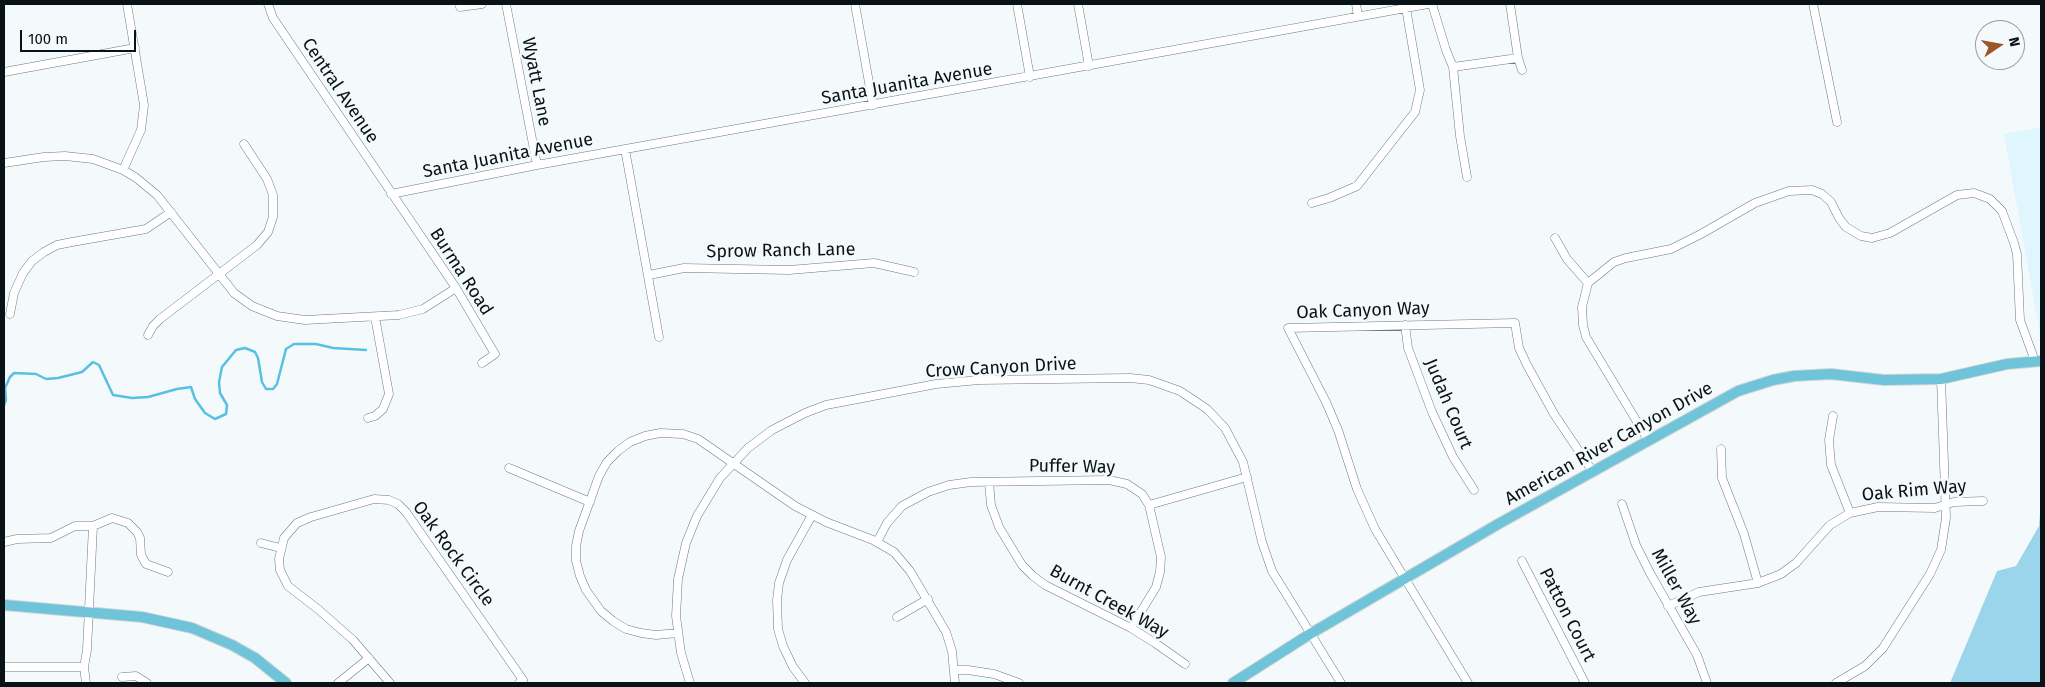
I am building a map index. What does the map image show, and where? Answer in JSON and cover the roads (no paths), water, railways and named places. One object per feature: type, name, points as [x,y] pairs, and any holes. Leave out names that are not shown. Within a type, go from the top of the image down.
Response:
[{"type":"main road","name":"American River Canyon Drive","points":[[1233,683],[1310,634],[1500,523],[1732,394],[1773,380],[1816,374],[1884,380],[1941,380],[2008,364],[2038,361]]},
{"type":"main road","points":[[4,605],[167,621],[196,629],[232,645],[255,658],[286,683]]},
{"type":"street","points":[[123,170],[137,142],[144,118],[144,93],[127,4]]},
{"type":"street","name":"Central Avenue","points":[[268,4],[272,18],[391,194]]},
{"type":"street","points":[[460,7],[482,4]]},
{"type":"street","name":"Wyatt Lane","points":[[506,4],[537,165]]},
{"type":"street","points":[[855,4],[873,105]]},
{"type":"street","points":[[1017,4],[1030,77]]},
{"type":"street","points":[[1078,4],[1089,66]]},
{"type":"street","points":[[1356,4],[1358,16]]},
{"type":"street","name":"Santa Juanita Avenue","points":[[391,194],[537,165],[1430,4]]},
{"type":"street","points":[[1430,4],[1453,67],[1460,136],[1467,176]]},
{"type":"street","points":[[1510,4],[1518,58],[1522,70]]},
{"type":"street","points":[[1813,4],[1837,122]]},
{"type":"street","points":[[1312,203],[1357,186],[1415,112],[1420,90],[1406,8]]},
{"type":"street","points":[[4,72],[135,48]]},
{"type":"street","points":[[1453,67],[1518,58]]},
{"type":"street","points":[[148,335],[160,318],[261,241],[268,232],[274,206],[270,184],[244,144]]},
{"type":"street","points":[[625,149],[659,337]]},
{"type":"street","points":[[4,163],[44,157],[72,156],[93,159],[123,170],[146,185],[171,212],[218,275],[242,300],[262,311],[277,316],[305,320],[375,317],[411,313],[434,304],[456,288]]},
{"type":"street","points":[[1648,440],[1586,337],[1582,307],[1588,283],[1614,262],[1671,249],[1755,203],[1789,191],[1812,190],[1822,194],[1831,202],[1846,228],[1861,236],[1872,238],[1890,233],[1957,195],[1974,193],[1990,199],[1999,206],[2014,243],[2020,320],[2038,361]]},
{"type":"street","name":"Burma Road","points":[[391,194],[456,288],[495,354],[482,363]]},
{"type":"street","points":[[10,314],[14,293],[23,273],[32,261],[44,252],[57,245],[140,231],[171,212]]},
{"type":"street","points":[[1555,238],[1567,258],[1588,283]]},
{"type":"street","name":"Sprow Ranch Lane","points":[[649,275],[684,268],[789,270],[874,263],[914,272]]},
{"type":"street","points":[[368,418],[375,416],[383,409],[389,394],[375,317]]},
{"type":"street","name":"Oak Canyon Way","points":[[1404,579],[1382,544],[1368,516],[1338,430],[1326,402],[1288,328],[1515,323],[1519,348],[1527,365],[1554,414],[1593,472]]},
{"type":"street","name":"Judah Court","points":[[1405,325],[1408,348],[1432,412],[1453,457],[1474,490]]},
{"type":"street","name":"Crow Canyon Drive","points":[[690,683],[678,633],[677,587],[686,543],[708,496],[733,463],[760,439],[785,422],[812,410],[847,399],[954,381],[1130,378],[1150,380],[1180,391],[1207,409],[1232,438],[1247,477],[1262,542],[1272,571],[1341,683]]},
{"type":"street","points":[[1842,682],[1865,666],[1883,648],[1930,574],[1944,538],[1946,505],[1941,380]]},
{"type":"street","points":[[1833,416],[1829,440],[1831,465],[1850,513]]},
{"type":"street","points":[[678,633],[641,634],[626,629],[607,617],[586,590],[578,569],[576,554],[579,531],[599,476],[612,457],[630,442],[645,436],[668,432],[691,436],[705,443],[778,496],[812,515],[877,542],[894,552],[903,561],[928,599],[946,632],[952,651],[955,683]]},
{"type":"street","points":[[1721,449],[1722,478],[1744,534],[1758,583]]},
{"type":"street","points":[[509,468],[590,502]]},
{"type":"street","points":[[1149,505],[1247,477]]},
{"type":"street","name":"Puffer Way","points":[[877,542],[892,517],[902,506],[915,497],[949,485],[989,482],[1115,480],[1132,487],[1142,494],[1149,505],[1160,549],[1160,572],[1152,594],[1131,628]]},
{"type":"street","name":"Burnt Creek Way","points":[[989,482],[989,498],[993,513],[1027,570],[1045,584],[1131,628],[1184,664]]},
{"type":"street","name":"Oak Rock Circle","points":[[280,548],[290,530],[304,519],[374,499],[389,500],[398,504],[406,512],[523,680],[519,683]]},
{"type":"street","name":"Oak Rim Way","points":[[1668,606],[1699,592],[1758,583],[1776,576],[1792,567],[1825,529],[1850,513],[1878,507],[1935,508],[1954,502],[1983,501]]},
{"type":"street","name":"Miller Way","points":[[1622,504],[1636,545],[1668,606],[1697,655],[1707,683]]},
{"type":"street","points":[[805,683],[783,646],[778,629],[777,600],[779,582],[787,560],[812,515]]},
{"type":"street","points":[[4,542],[17,539],[51,538],[76,526],[93,526],[112,518],[128,523],[137,532],[146,564],[168,572]]},
{"type":"street","points":[[86,683],[84,667],[87,650],[93,526]]},
{"type":"street","points":[[261,543],[280,548],[278,559],[280,570],[288,586],[338,626],[390,683]]},
{"type":"street","name":"Patton Court","points":[[1522,561],[1585,683]]},
{"type":"street","points":[[1404,579],[1468,683]]},
{"type":"street","points":[[897,617],[928,599]]},
{"type":"street","points":[[338,683],[369,658]]},
{"type":"street","points":[[4,667],[84,667]]},
{"type":"street","points":[[955,670],[994,674],[1020,683]]},
{"type":"street","points":[[122,677],[136,676],[147,683]]},
{"type":"waterway","points":[[4,405],[6,400],[5,388],[14,373],[36,374],[46,379],[58,378],[82,372],[93,362],[99,365],[113,395],[132,398],[148,397],[191,387],[195,399],[205,413],[215,419],[226,414],[227,405],[220,393],[219,382],[222,367],[236,350],[245,348],[255,352],[258,358],[262,382],[266,389],[273,389],[277,384],[286,349],[294,344],[316,344],[333,348],[366,350]]}]
